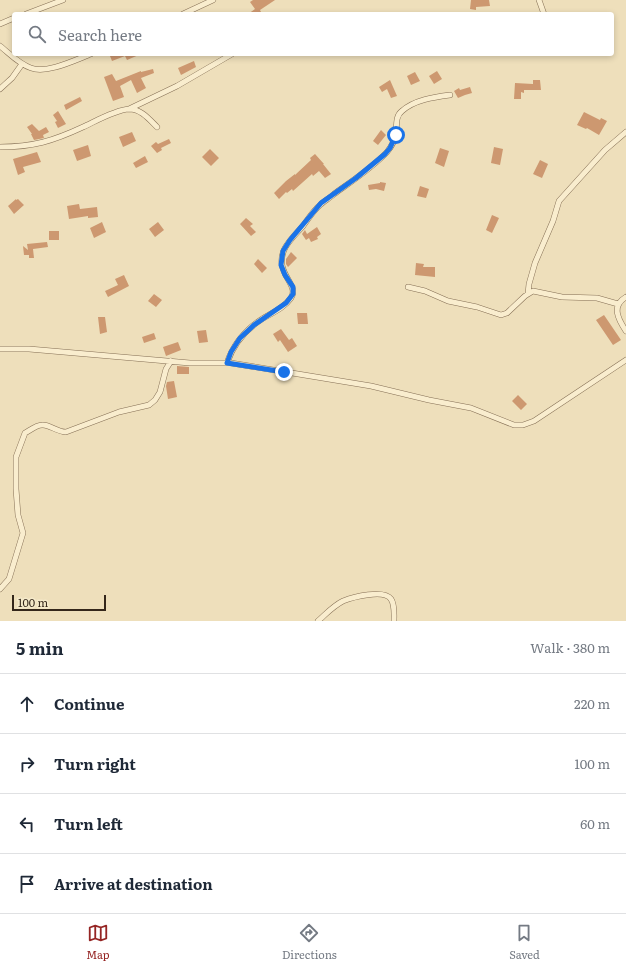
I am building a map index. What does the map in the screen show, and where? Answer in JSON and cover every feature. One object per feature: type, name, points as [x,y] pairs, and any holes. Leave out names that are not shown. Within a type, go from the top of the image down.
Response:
[{"type":"street","points":[[31,12],[63,0]]},
{"type":"street","points":[[187,12],[213,0]]},
{"type":"street","points":[[539,0],[543,12]]},
{"type":"street","points":[[0,24],[12,19]]},
{"type":"street","points":[[0,46],[12,56]]},
{"type":"street","points":[[12,56],[22,64],[39,70],[48,69],[85,56]]},
{"type":"street","points":[[0,147],[27,146],[42,143],[82,128],[114,113],[129,109],[177,86],[229,56]]},
{"type":"street","points":[[0,89],[12,78],[22,64]]},
{"type":"street","points":[[227,363],[231,352],[240,338],[254,325],[279,309],[291,298],[294,291],[293,287],[285,275],[281,265],[283,251],[290,240],[318,206],[381,158],[390,148],[396,135],[397,119],[400,112],[429,98],[450,95]]},
{"type":"street","points":[[129,109],[142,113],[157,127]]},
{"type":"street","points":[[528,294],[529,284],[536,259],[554,221],[559,201],[605,150],[626,132]]},
{"type":"street","points":[[408,287],[448,301],[477,307],[501,315],[507,313],[528,294],[536,291],[562,297],[597,298],[618,304]]},
{"type":"street","points":[[626,297],[618,304],[618,318],[626,331]]},
{"type":"street","points":[[0,349],[29,349],[190,363],[227,363],[371,386],[429,400],[471,408],[514,425],[520,425],[538,418],[626,360]]},
{"type":"street","points":[[0,589],[10,579],[23,533],[18,515],[16,457],[25,433],[41,425],[46,425],[57,431],[66,432],[119,412],[149,405],[155,400],[160,392],[166,369],[170,361]]},
{"type":"street","points":[[318,621],[334,606],[347,600],[360,596],[380,594],[388,596],[391,599],[394,609],[394,621]]},
{"type":"building","points":[[253,0],[275,0],[260,10],[261,12],[251,12],[255,9],[250,2]]},
{"type":"building","points":[[471,0],[489,0],[490,6],[476,7],[476,10],[470,9]]},
{"type":"building","points":[[110,56],[125,56],[112,61]]},
{"type":"building","points":[[125,56],[136,56],[127,60]]},
{"type":"building","points":[[194,61],[196,67],[181,75],[178,68]]},
{"type":"building","points":[[153,69],[154,73],[141,78],[146,88],[137,93],[131,80],[120,86],[124,97],[113,101],[104,77],[112,74],[116,81],[141,71]]},
{"type":"building","points":[[437,71],[442,79],[434,84],[429,76]]},
{"type":"building","points":[[415,72],[420,81],[411,85],[407,76]]},
{"type":"building","points":[[390,80],[397,96],[391,98],[387,89],[382,92],[379,87]]},
{"type":"building","points":[[533,80],[540,80],[541,90],[524,90],[524,93],[521,92],[521,99],[514,99],[515,83],[533,84]]},
{"type":"building","points":[[470,87],[472,93],[458,98],[454,91],[459,88],[460,90]]},
{"type":"building","points":[[80,97],[82,101],[66,110],[64,105]]},
{"type":"building","points":[[58,111],[66,124],[58,128],[55,122],[57,121],[53,115]]},
{"type":"building","points":[[584,112],[600,120],[601,118],[607,121],[599,135],[587,128],[586,129],[577,125]]},
{"type":"building","points":[[32,124],[39,131],[46,127],[49,132],[43,135],[44,138],[34,140],[27,127]]},
{"type":"building","points":[[381,130],[386,135],[378,145],[373,141]]},
{"type":"building","points":[[132,132],[136,141],[123,147],[119,137]]},
{"type":"building","points":[[169,139],[171,143],[161,148],[162,150],[157,153],[151,146],[156,142],[158,144]]},
{"type":"building","points":[[88,145],[91,156],[77,161],[73,150]]},
{"type":"building","points":[[494,147],[503,149],[500,165],[491,163]]},
{"type":"building","points":[[440,148],[449,151],[444,167],[435,163]]},
{"type":"building","points":[[210,149],[219,158],[211,166],[202,157]]},
{"type":"building","points":[[37,152],[41,162],[23,167],[25,172],[18,175],[13,159]]},
{"type":"building","points":[[315,154],[331,174],[325,178],[319,171],[313,176],[312,174],[293,191],[292,189],[287,193],[286,192],[279,199],[274,193],[311,160],[310,158]]},
{"type":"building","points":[[145,156],[148,162],[136,168],[133,163]]},
{"type":"building","points":[[540,160],[548,164],[542,178],[533,174]]},
{"type":"building","points":[[380,182],[386,183],[384,191],[376,189],[369,190],[368,185]]},
{"type":"building","points":[[420,186],[429,189],[426,198],[417,196]]},
{"type":"building","points":[[16,199],[24,205],[14,214],[8,206]]},
{"type":"building","points":[[79,204],[80,209],[97,207],[98,217],[88,218],[88,216],[69,219],[67,206]]},
{"type":"building","points":[[492,215],[499,218],[492,233],[486,230]]},
{"type":"building","points":[[246,218],[253,224],[250,226],[256,232],[251,236],[240,224]]},
{"type":"building","points":[[102,222],[106,232],[94,238],[90,228]]},
{"type":"building","points":[[158,222],[164,230],[155,237],[149,229]]},
{"type":"building","points":[[317,227],[321,234],[317,237],[318,239],[311,242],[309,238],[306,240],[302,234],[305,230],[307,234]]},
{"type":"building","points":[[49,231],[59,231],[59,240],[49,240]]},
{"type":"building","points":[[47,242],[48,247],[33,249],[34,258],[29,258],[29,255],[24,255],[23,246],[28,250],[27,244]]},
{"type":"building","points":[[291,252],[297,258],[288,267],[286,264],[286,259]]},
{"type":"building","points":[[258,259],[267,268],[262,273],[254,264]]},
{"type":"building","points":[[416,263],[424,264],[423,267],[435,267],[435,277],[415,275]]},
{"type":"building","points":[[124,275],[129,286],[108,297],[105,291],[118,285],[115,279]]},
{"type":"building","points":[[154,294],[162,300],[156,307],[148,301]]},
{"type":"building","points":[[297,313],[307,313],[308,324],[298,324]]},
{"type":"building","points":[[604,315],[621,340],[613,345],[596,320]]},
{"type":"building","points":[[98,317],[105,317],[107,332],[100,334]]},
{"type":"building","points":[[281,329],[289,340],[292,338],[297,346],[288,352],[280,340],[278,342],[273,334]]},
{"type":"building","points":[[206,330],[208,342],[199,343],[197,331]]},
{"type":"building","points":[[154,333],[156,339],[144,343],[142,337]]},
{"type":"building","points":[[178,342],[181,350],[166,356],[163,347]]},
{"type":"building","points":[[177,366],[189,367],[189,374],[177,374]]},
{"type":"building","points":[[174,381],[177,397],[168,399],[166,386],[167,382]]},
{"type":"building","points":[[518,395],[527,404],[521,410],[512,401]]},
{"type":"route","points":[[284,372],[227,363],[236,342],[254,325],[279,309],[291,298],[294,291],[293,287],[282,270],[281,265],[283,251],[290,240],[321,203],[381,158],[390,148],[396,135]]}]
